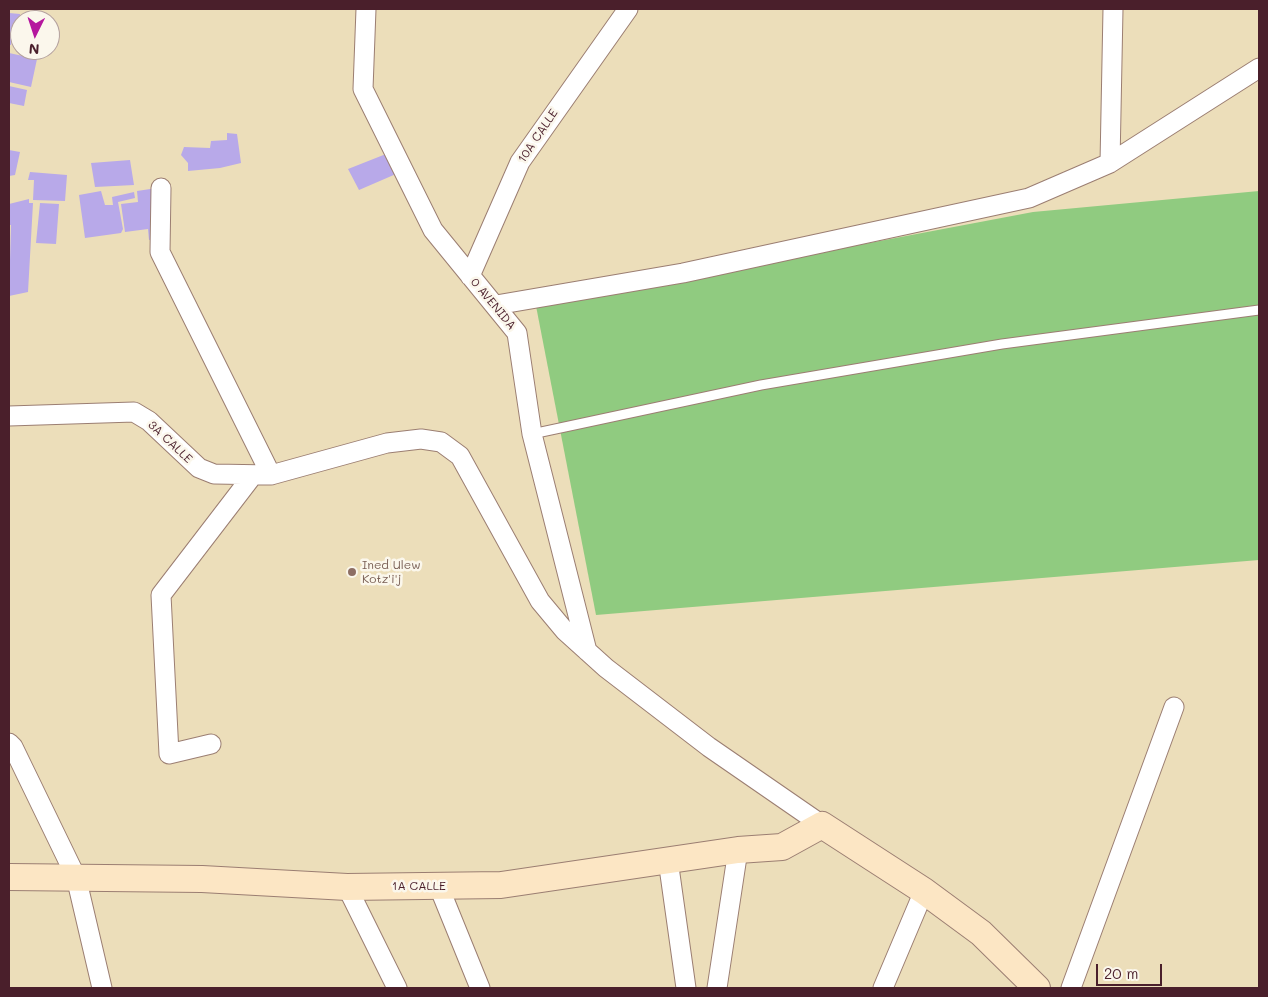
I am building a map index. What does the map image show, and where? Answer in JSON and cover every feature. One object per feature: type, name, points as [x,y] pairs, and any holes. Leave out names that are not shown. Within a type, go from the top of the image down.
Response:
[{"type":"street","name":"0 AVENIDA","points":[[366,9],[363,89],[433,230],[517,333],[532,434],[587,651]]},
{"type":"street","name":"10A CALLE","points":[[470,276],[520,162],[628,9]]},
{"type":"street","points":[[1110,163],[1113,9]]},
{"type":"street","points":[[496,305],[684,273],[1029,198],[1110,163],[1259,68]]},
{"type":"street","points":[[161,188],[160,252],[262,475],[161,595],[169,754],[211,744]]},
{"type":"street","name":"3A CALLE","points":[[9,416],[134,412],[149,421],[199,468],[214,474],[262,475],[387,443],[421,439],[441,442],[460,456],[494,513],[540,601],[565,631],[587,651]]},
{"type":"street","points":[[587,651],[606,668],[709,747],[822,825],[924,891],[981,933],[1037,988]]},
{"type":"street","points":[[1071,988],[1174,707]]},
{"type":"street","points":[[9,743],[13,747],[76,877],[102,988]]},
{"type":"street","name":"1A CALLE","points":[[9,877],[202,878],[347,887],[501,885],[738,850],[782,847],[822,825]]},
{"type":"street","points":[[717,988],[738,850]]},
{"type":"street","points":[[668,860],[686,988]]},
{"type":"street","points":[[347,887],[398,988]]},
{"type":"street","points":[[439,887],[480,988]]},
{"type":"street","points":[[883,988],[924,891]]},
{"type":"lane","points":[[532,434],[761,385],[1002,344],[1259,310]]},
{"type":"green space","points":[[1259,191],[1259,560],[596,615],[536,306],[1033,212]]},
{"type":"building","points":[[9,13],[10,45],[9,45]]},
{"type":"building","points":[[9,53],[10,60],[37,60],[31,87],[9,82]]},
{"type":"building","points":[[9,86],[27,90],[24,106],[9,103]]},
{"type":"building","points":[[227,133],[237,134],[241,163],[220,168],[188,171],[188,163],[181,155],[184,147],[210,148],[211,141],[227,140]]},
{"type":"building","points":[[9,150],[20,152],[15,175],[9,176]]},
{"type":"building","points":[[386,154],[396,174],[359,190],[348,169]]},
{"type":"building","points":[[130,160],[134,185],[95,187],[91,163]]},
{"type":"building","points":[[30,172],[67,175],[65,201],[33,200],[34,180],[28,180]]},
{"type":"building","points":[[157,188],[157,238],[149,240],[148,229],[125,232],[121,204],[138,202],[137,191]]},
{"type":"building","points":[[101,191],[105,205],[113,205],[112,197],[134,192],[135,198],[118,202],[123,229],[121,233],[85,238],[79,195]]},
{"type":"building","points":[[29,199],[29,203],[33,203],[28,292],[9,296],[11,225],[9,225],[9,204]]},
{"type":"building","points":[[40,203],[59,204],[56,244],[36,243]]},
{"type":"place","name":"Ined Ulew Kotz'i'j","points":[[352,572]]}]
